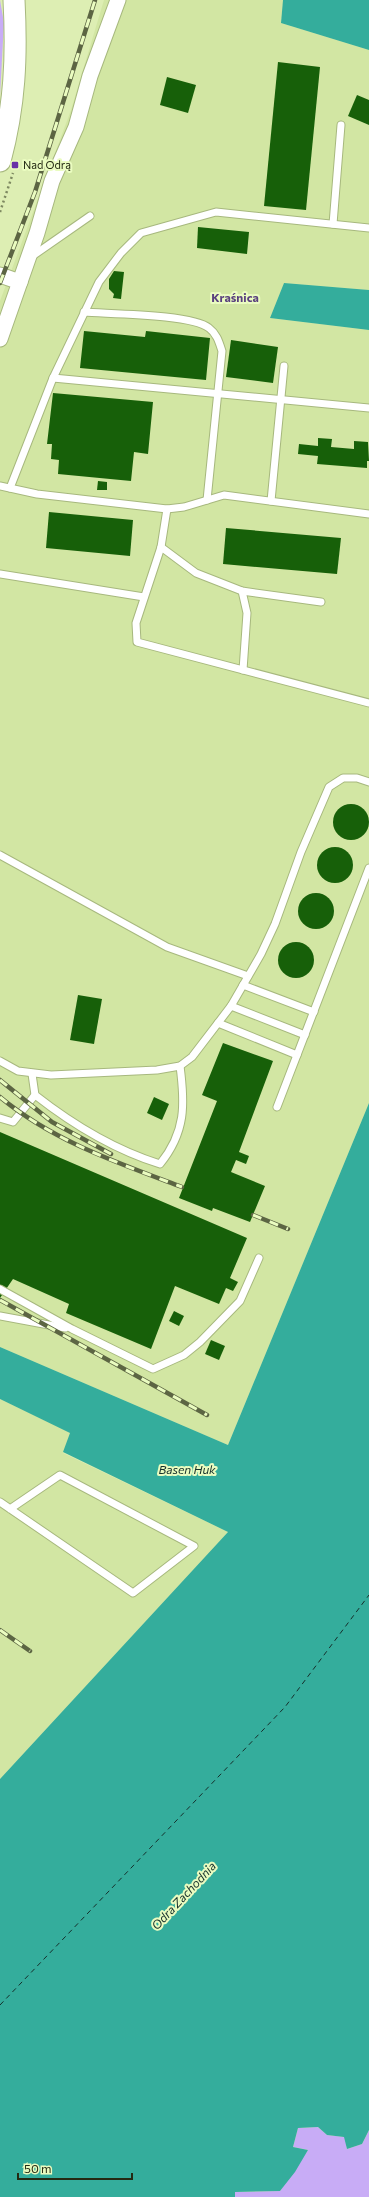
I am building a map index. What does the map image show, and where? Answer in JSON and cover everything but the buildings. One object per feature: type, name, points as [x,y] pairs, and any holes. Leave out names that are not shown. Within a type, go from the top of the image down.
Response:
[{"type":"street","points":[[0,160],[10,119],[15,85],[16,59],[14,0]]},
{"type":"street","points":[[0,339],[37,233],[52,181],[76,127],[90,76],[118,0]]},
{"type":"street","points":[[0,275],[20,282]]},
{"type":"lane","points":[[333,224],[341,125]]},
{"type":"lane","points":[[10,488],[53,378],[99,282],[121,253],[141,233],[216,212],[369,228]]},
{"type":"lane","points":[[28,260],[90,216]]},
{"type":"lane","points":[[84,312],[191,320],[208,327],[218,338],[222,351],[207,500]]},
{"type":"lane","points":[[271,501],[282,400],[284,366]]},
{"type":"lane","points":[[53,378],[369,408]]},
{"type":"lane","points":[[0,486],[37,494],[167,509],[184,507],[224,495],[369,514]]},
{"type":"lane","points":[[167,509],[161,547],[136,623],[136,642],[369,703]]},
{"type":"lane","points":[[161,547],[196,574],[242,591],[321,602]]},
{"type":"lane","points":[[0,574],[144,597]]},
{"type":"lane","points":[[242,591],[247,613],[243,670]]},
{"type":"lane","points":[[0,1061],[18,1071],[32,1074],[130,1072],[180,1066],[192,1058],[231,1006],[275,924],[329,786],[343,778],[357,778],[369,782]]},
{"type":"lane","points":[[0,855],[167,947],[248,976]]},
{"type":"lane","points":[[277,1107],[369,868]]},
{"type":"lane","points":[[243,985],[314,1012]]},
{"type":"lane","points":[[231,1006],[305,1036]]},
{"type":"lane","points":[[218,1023],[297,1055]]},
{"type":"lane","points":[[32,1074],[35,1095],[76,1124],[136,1156],[160,1164],[169,1153],[180,1128],[184,1099],[180,1066]]},
{"type":"lane","points":[[0,1118],[13,1122],[35,1095]]},
{"type":"lane","points":[[0,1289],[72,1329],[153,1369],[184,1355],[200,1342],[228,1314],[240,1301],[259,1258]]},
{"type":"lane","points":[[0,1316],[72,1329]]},
{"type":"lane","points":[[0,1502],[10,1509],[133,1593],[194,1546],[60,1475],[10,1509]]},
{"type":"shaded area","points":[[0,0],[4,23],[0,95]]},
{"type":"shaded area","points":[[104,0],[283,0],[281,23],[369,50],[369,290],[284,283],[270,318],[369,330],[369,1103],[228,1445],[0,1347],[0,301],[71,110]]},
{"type":"shaded area","points":[[0,1399],[71,1433],[63,1453],[228,1532],[0,1779]]},
{"type":"shaded area","points":[[318,2127],[327,2135],[345,2137],[347,2149],[362,2144],[369,2130],[369,2197],[235,2197],[235,2192],[280,2191],[308,2150],[293,2147],[298,2128]]},
{"type":"water","points":[[283,0],[369,0],[369,50],[281,23]]},
{"type":"water","points":[[284,283],[369,290],[369,330],[270,318]]},
{"type":"water","points":[[369,1103],[369,2130],[362,2144],[347,2149],[344,2137],[327,2135],[318,2127],[298,2128],[293,2147],[308,2150],[295,2172],[280,2191],[235,2192],[235,2197],[0,2197],[0,1779],[228,1532],[63,1452],[70,1433],[0,1399],[0,1347],[228,1445]]},
{"type":"ferry route","points":[[0,2005],[285,1707],[369,1595]]},
{"type":"railway","points":[[0,283],[35,192],[95,0]]},
{"type":"railway","points":[[0,1080],[52,1122],[111,1154]]},
{"type":"railway","points":[[0,1097],[20,1113],[87,1150],[182,1187]]},
{"type":"railway","points":[[253,1215],[288,1229]]},
{"type":"railway","points":[[0,1300],[207,1415]]},
{"type":"railway","points":[[0,1630],[30,1651]]},
{"type":"place","name":"Nad Odrą","points":[[15,165]]},
{"type":"district","name":"Kraśnica","points":[[235,298]]},
{"type":"water label","name":"Basen Huk","points":[[187,1470]]},
{"type":"water label","name":"Odra Zachodnia","points":[[184,1896]]}]
